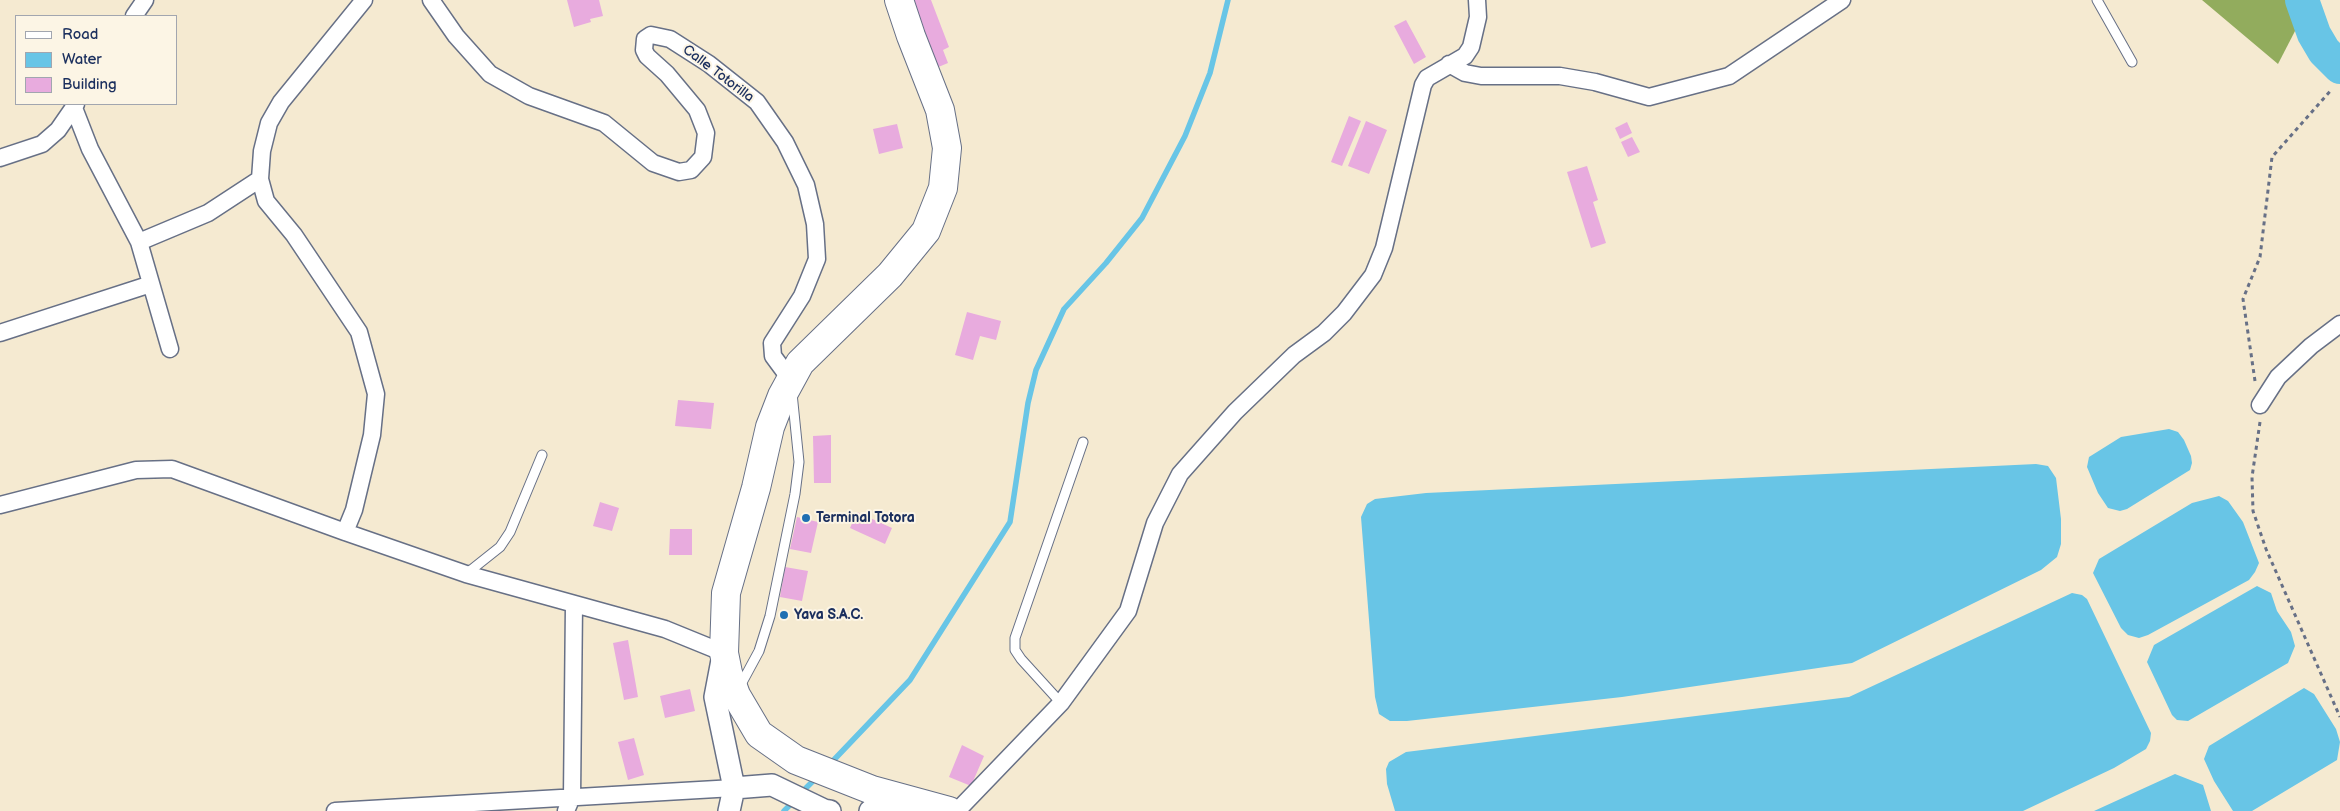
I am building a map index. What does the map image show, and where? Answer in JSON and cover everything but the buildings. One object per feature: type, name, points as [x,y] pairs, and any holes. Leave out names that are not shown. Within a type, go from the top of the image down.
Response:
[{"type":"highway","points":[[899,0],[940,110],[947,148],[943,188],[926,231],[890,275],[800,363],[790,379],[770,427],[756,488],[726,593],[724,653],[728,673],[736,695],[759,734],[796,760],[871,800],[939,807]]},
{"type":"street","points":[[135,15],[145,0]]},
{"type":"street","points":[[345,532],[354,510],[372,435],[376,394],[359,332],[294,235],[266,200],[260,179],[262,151],[269,123],[281,102],[364,0]]},
{"type":"street","name":"Calle Totorilla","points":[[431,0],[456,36],[490,74],[529,96],[604,122],[653,163],[679,172],[691,170],[703,157],[706,133],[697,110],[667,74],[647,56],[644,50],[645,39],[652,35],[670,39],[709,64],[757,102],[785,142],[806,185],[815,224],[817,259],[802,296],[772,342],[774,356],[790,379]]},
{"type":"street","points":[[957,811],[1061,703],[1128,611],[1155,523],[1180,474],[1235,412],[1294,355],[1324,333],[1344,313],[1373,274],[1384,248],[1424,85],[1427,78],[1465,56],[1471,47],[1478,16],[1477,0]]},
{"type":"street","points":[[1449,64],[1465,73],[1481,76],[1560,76],[1595,82],[1649,97],[1730,76],[1842,0]]},
{"type":"street","points":[[0,158],[42,144],[58,130],[75,106]]},
{"type":"street","points":[[75,106],[90,149],[139,242],[170,349]]},
{"type":"street","points":[[139,242],[208,213],[260,179]]},
{"type":"street","points":[[0,333],[151,284]]},
{"type":"street","points":[[2260,404],[2278,377],[2311,346],[2340,324]]},
{"type":"street","points":[[0,505],[136,470],[172,469],[466,574],[666,629],[724,653],[715,698],[734,788],[729,811]]},
{"type":"street","points":[[569,804],[574,604]]},
{"type":"street","points":[[335,811],[569,804],[772,785],[827,811]]},
{"type":"lane","points":[[2097,0],[2132,62]]},
{"type":"lane","points":[[736,695],[758,651],[770,616],[795,494],[798,462],[790,379]]},
{"type":"lane","points":[[1061,703],[1021,659],[1015,650],[1015,638],[1083,442]]},
{"type":"lane","points":[[466,574],[500,548],[510,532],[542,455]]},
{"type":"green space","points":[[2202,0],[2311,0],[2278,64]]},
{"type":"water","points":[[2169,429],[2178,432],[2184,440],[2191,456],[2190,470],[2127,509],[2120,511],[2108,508],[2098,493],[2087,467],[2089,457],[2121,437]]},
{"type":"water","points":[[2036,464],[2048,466],[2056,478],[2061,519],[2061,544],[2057,557],[2041,570],[1852,663],[1622,697],[1407,721],[1390,721],[1379,714],[1375,697],[1361,517],[1367,504],[1375,499],[1426,493]]},
{"type":"water","points":[[2219,496],[2228,501],[2243,522],[2259,563],[2255,572],[2249,580],[2148,635],[2139,638],[2128,635],[2121,628],[2093,573],[2099,559],[2192,503]]},
{"type":"water","points":[[2257,586],[2271,593],[2277,611],[2291,632],[2295,646],[2288,663],[2188,721],[2177,720],[2172,715],[2147,662],[2154,645]]},
{"type":"water","points":[[2072,593],[2082,595],[2087,599],[2151,733],[2150,741],[2146,749],[2114,768],[2023,811],[1395,811],[1387,784],[1386,769],[1389,762],[1406,752],[1849,697]]},
{"type":"water","points":[[2304,688],[2314,694],[2336,729],[2340,742],[2337,760],[2252,811],[2233,811],[2214,781],[2204,759],[2209,746]]},
{"type":"water","points":[[2175,774],[2203,785],[2211,811],[2094,811]]},
{"type":"waterway","points":[[829,765],[910,680],[1010,522],[1028,403],[1036,370],[1064,309],[1106,263],[1142,218],[1185,136],[1210,73],[1228,0]]},
{"type":"waterway","points":[[2302,0],[2314,34],[2324,51],[2340,67]]},
{"type":"waterway","points":[[801,793],[817,777]]},
{"type":"waterway","points":[[784,811],[795,800]]},
{"type":"place","name":"Terminal Totora","points":[[806,518]]},
{"type":"place","name":"Yava S.A.C.","points":[[784,615]]}]
